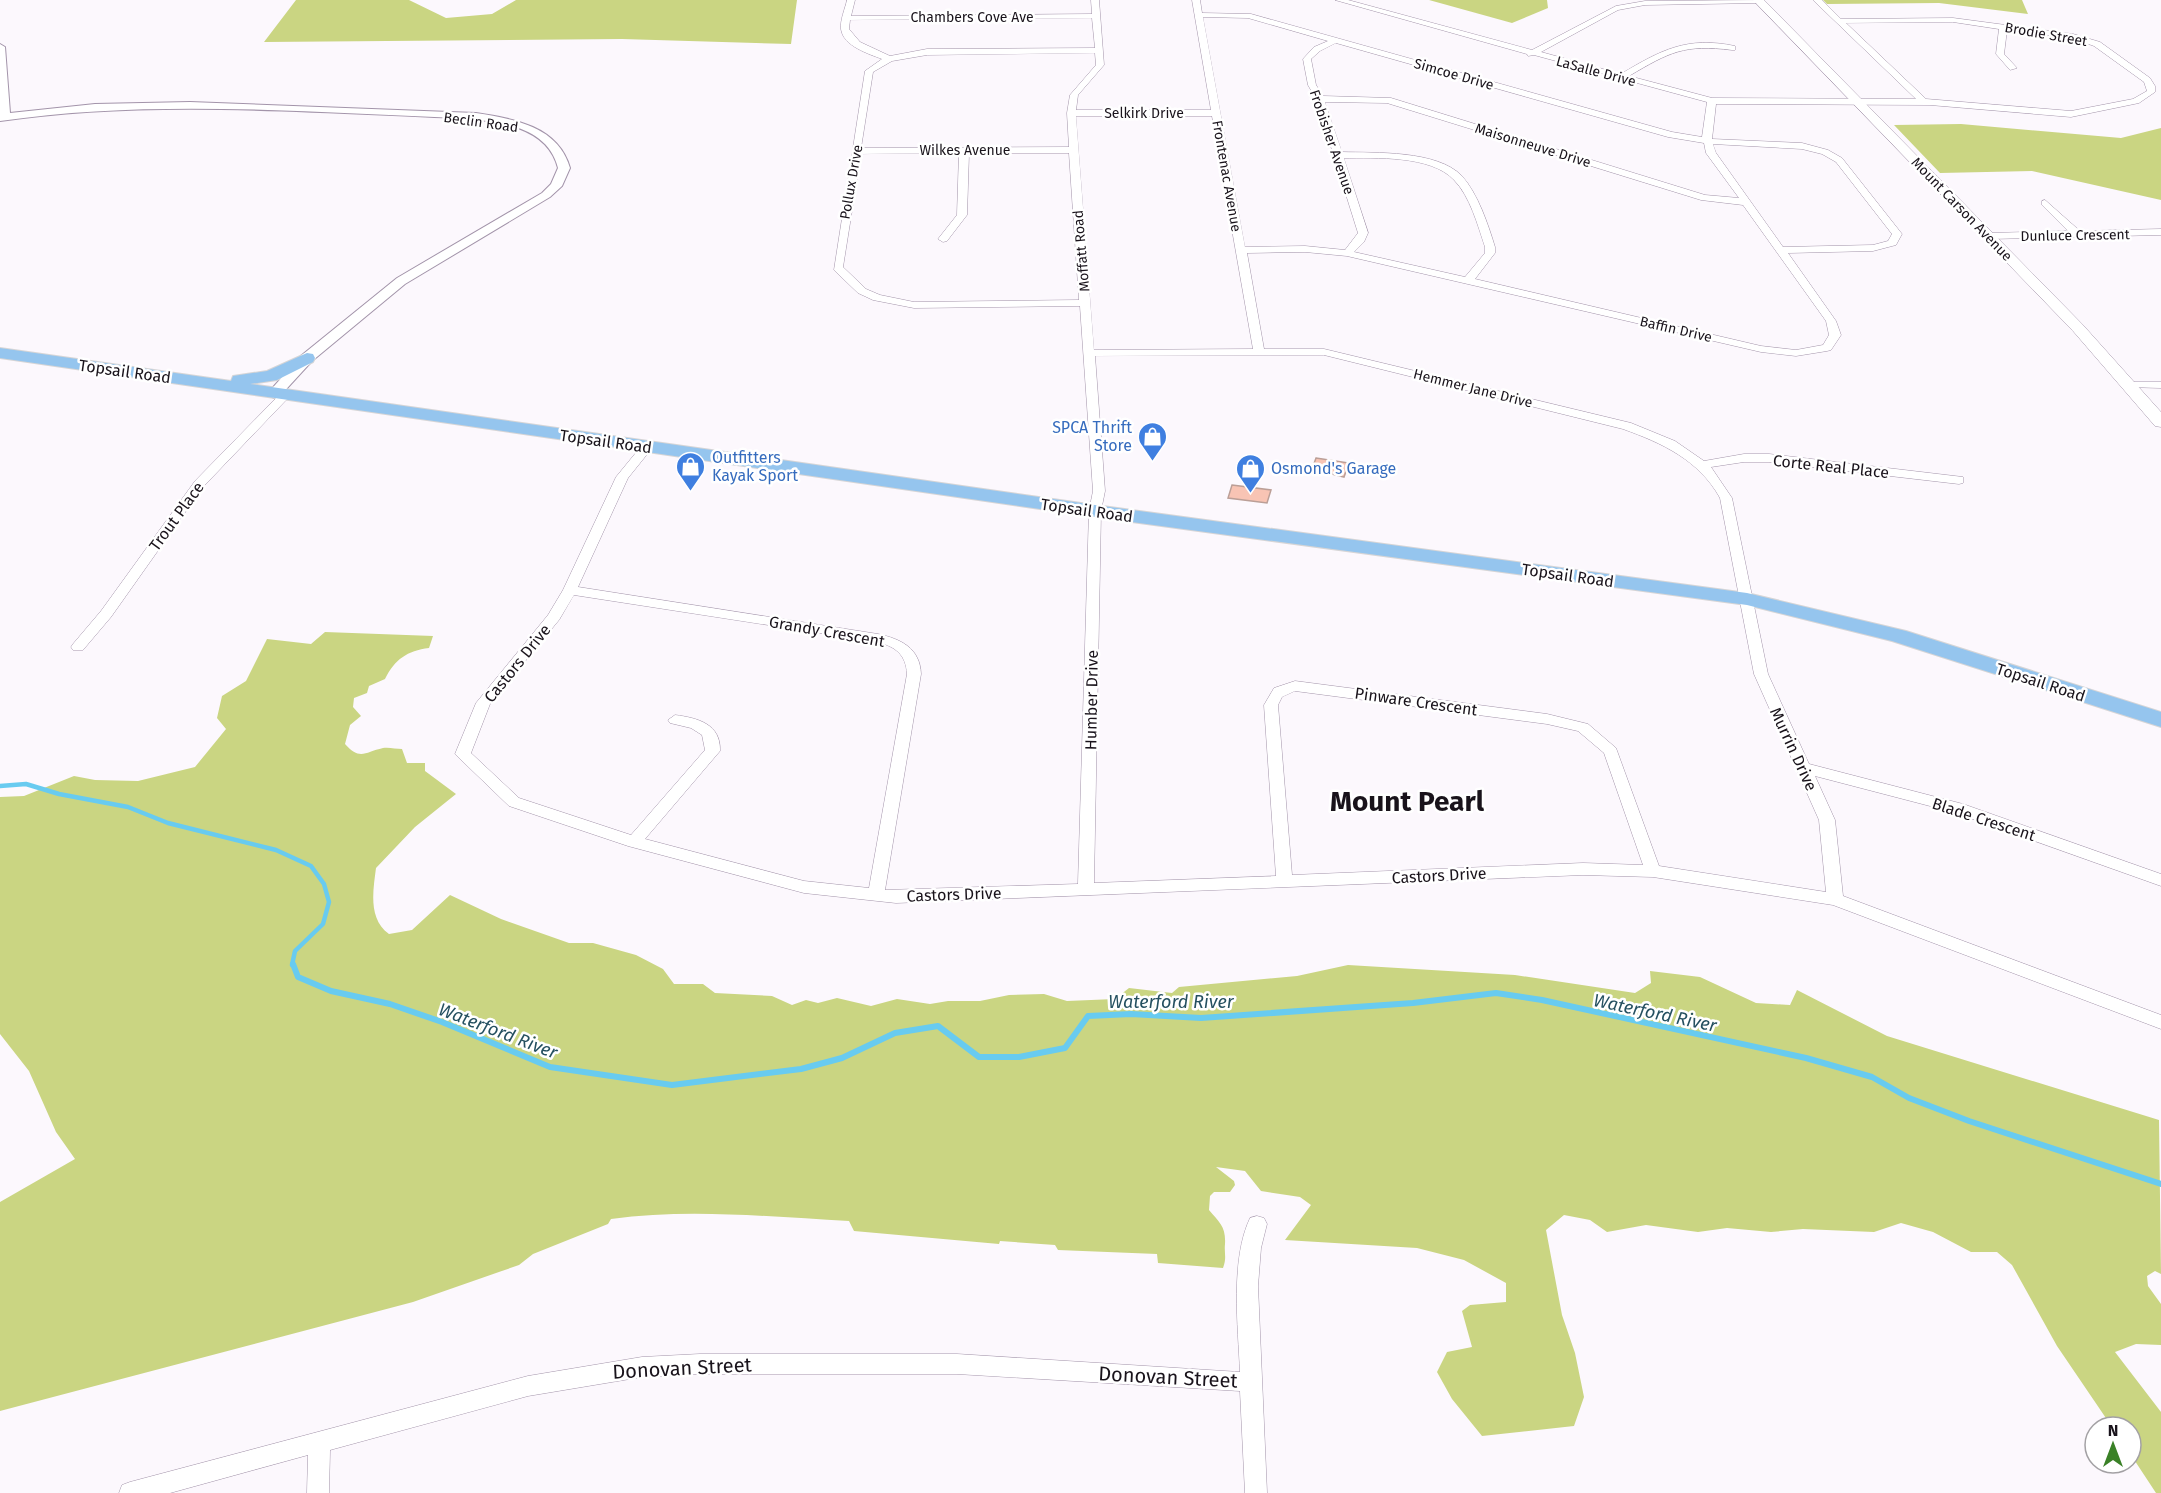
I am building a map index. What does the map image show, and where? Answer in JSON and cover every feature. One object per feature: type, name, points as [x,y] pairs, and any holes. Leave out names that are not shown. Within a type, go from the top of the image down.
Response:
[{"type":"main road","name":"Mount Carson Avenue","points":[[1759,1],[1989,236],[2130,385],[2161,422]]},
{"type":"main road","name":"Topsail Road","points":[[0,353],[1095,511],[1747,599],[1899,636],[2157,720]]},
{"type":"main road","points":[[199,381],[259,379],[283,372],[307,358]]},
{"type":"street","points":[[851,0],[845,29],[848,36],[865,49],[889,59],[927,52],[1099,50]]},
{"type":"street","name":"Moffatt Road","points":[[1095,0],[1099,68],[1074,95],[1071,113],[1099,491],[1095,511]]},
{"type":"street","name":"Frontenac Avenue","points":[[1196,0],[1259,351]]},
{"type":"street","name":"LaSalle Drive","points":[[1339,0],[1531,54],[1712,101],[1859,103]]},
{"type":"street","points":[[1817,0],[1924,102]]},
{"type":"street","points":[[1531,54],[1616,8],[1645,3],[1759,1]]},
{"type":"street","name":"Simcoe Drive","points":[[1200,15],[1248,16],[1656,132],[1707,141],[1790,144],[1825,152],[1839,160],[1897,234],[1892,243],[1873,248],[1779,250]]},
{"type":"street","name":"Chambers Cove Ave","points":[[848,18],[1096,16]]},
{"type":"street","name":"Brodie Street","points":[[1839,21],[1938,20],[2066,35],[2097,44],[2147,80],[2151,86],[2151,92],[2136,101],[2071,114],[1924,102],[1859,103]]},
{"type":"street","points":[[2003,26],[2000,54],[2013,68]]},
{"type":"street","name":"Frobisher Avenue","points":[[1337,40],[1317,49],[1307,59],[1312,85],[1320,99],[1363,233],[1360,240],[1347,254]]},
{"type":"street","points":[[1620,78],[1676,46],[1700,44],[1732,48]]},
{"type":"street","points":[[0,47],[3,118]]},
{"type":"street","name":"Pollux Drive","points":[[889,59],[869,71],[838,268],[862,291],[877,298],[914,305],[1086,303]]},
{"type":"street","name":"Maisonneuve Drive","points":[[1320,99],[1388,100],[1704,198],[1745,202]]},
{"type":"street","points":[[1707,141],[1712,101]]},
{"type":"street","name":"Beclin Road","points":[[3,118],[91,108],[169,106],[446,116],[506,122],[547,138],[557,149],[564,168],[556,186],[546,195],[401,281],[307,358],[279,394]]},
{"type":"street","name":"Selkirk Drive","points":[[1071,113],[1216,113]]},
{"type":"street","name":"Baffin Drive","points":[[1241,250],[1305,249],[1347,254],[1761,349],[1796,353],[1827,348],[1835,335],[1834,328],[1745,202],[1712,153],[1707,141]]},
{"type":"street","points":[[943,239],[962,215],[964,150]]},
{"type":"street","name":"Wilkes Avenue","points":[[857,151],[1072,150]]},
{"type":"street","points":[[1338,155],[1409,159],[1446,171],[1460,180],[1490,247],[1490,253],[1467,282]]},
{"type":"street","points":[[2045,203],[2078,235]]},
{"type":"street","name":"Dunluce Crescent","points":[[1989,236],[2161,232]]},
{"type":"street","name":"Hemmer Jane Drive","points":[[1090,353],[1259,351],[1332,353],[1613,422],[1665,441],[1702,465],[1719,484],[1726,498],[1747,599]]},
{"type":"street","points":[[2130,385],[2161,385]]},
{"type":"street","name":"Trout Place","points":[[78,647],[106,614],[199,484],[279,394]]},
{"type":"street","name":"Castors Drive","points":[[647,447],[622,477],[570,590],[554,617],[483,703],[463,754],[514,802],[634,842],[804,887],[876,896],[1285,883],[1583,869],[1653,871],[1835,899]]},
{"type":"street","name":"Corte Real Place","points":[[1702,465],[1744,458],[1769,458],[1959,480]]},
{"type":"street","name":"Humber Drive","points":[[1086,889],[1095,511]]},
{"type":"street","name":"Grandy Crescent","points":[[570,590],[878,638],[904,648],[913,660],[914,674],[876,896]]},
{"type":"street","name":"Murrin Drive","points":[[1747,599],[1761,674],[1780,722],[1827,820],[1835,899]]},
{"type":"street","name":"Pinware Crescent","points":[[1285,883],[1271,705],[1273,697],[1281,689],[1295,686],[1547,719],[1583,727],[1611,751],[1653,871]]},
{"type":"street","points":[[634,842],[712,751],[712,741],[707,731],[694,724],[675,720]]},
{"type":"street","name":"Blade Crescent","points":[[1804,768],[1957,808],[2161,880]]},
{"type":"street","points":[[1835,899],[2161,1022]]},
{"type":"street","points":[[1256,1493],[1250,1382],[1248,1266],[1257,1224]]},
{"type":"street","name":"Donovan Street","points":[[130,1493],[528,1386],[584,1375],[671,1364],[957,1364],[1250,1382]]},
{"type":"street","points":[[318,1442],[318,1493]]},
{"type":"green space","points":[[296,0],[409,0],[446,18],[492,14],[516,0],[797,0],[791,44],[622,39],[264,42]]},
{"type":"green space","points":[[1429,0],[1547,0],[1548,8],[1512,23]]},
{"type":"green space","points":[[1823,0],[2022,0],[2028,14],[1939,3],[1827,4]]},
{"type":"green space","points":[[1961,124],[2121,138],[2161,128],[2161,200],[2032,171],[1940,173],[1894,125]]},
{"type":"green space","points":[[325,632],[433,636],[429,648],[414,651],[402,657],[385,679],[369,686],[367,693],[354,698],[353,707],[361,716],[350,725],[345,744],[359,754],[383,748],[402,749],[407,763],[425,763],[425,771],[456,794],[415,827],[376,868],[373,904],[378,921],[389,934],[412,930],[450,895],[501,919],[569,943],[593,943],[636,955],[663,969],[674,984],[703,984],[715,993],[772,996],[792,1005],[806,1000],[818,1003],[837,998],[871,1006],[897,999],[930,1004],[948,1001],[980,1001],[1009,995],[1044,994],[1067,1001],[1115,999],[1129,988],[1172,993],[1179,987],[1297,976],[1348,965],[1515,975],[1635,993],[1651,983],[1650,971],[1700,977],[1756,1003],[1790,1005],[1797,990],[1887,1036],[2159,1120],[2161,1274],[2155,1271],[2147,1276],[2148,1286],[2161,1304],[2161,1345],[2136,1344],[2115,1352],[2161,1412],[2161,1493],[2156,1493],[2143,1473],[2143,1415],[2104,1415],[2057,1346],[2012,1265],[1997,1252],[1971,1252],[1933,1232],[1901,1223],[1874,1232],[1803,1229],[1771,1232],[1727,1228],[1698,1232],[1646,1225],[1607,1232],[1590,1220],[1564,1215],[1546,1230],[1562,1315],[1575,1353],[1584,1397],[1574,1426],[1482,1436],[1452,1399],[1437,1372],[1447,1352],[1472,1347],[1462,1311],[1470,1305],[1506,1302],[1506,1283],[1464,1260],[1417,1248],[1285,1240],[1311,1205],[1300,1197],[1261,1191],[1245,1171],[1216,1167],[1234,1181],[1235,1185],[1230,1192],[1214,1192],[1210,1196],[1209,1210],[1222,1225],[1225,1238],[1223,1268],[1158,1263],[1157,1254],[1058,1250],[1055,1245],[1000,1241],[999,1244],[854,1231],[849,1221],[700,1214],[611,1219],[608,1224],[533,1254],[519,1265],[413,1302],[0,1411],[0,1202],[75,1159],[56,1132],[29,1071],[0,1034],[0,797],[24,796],[74,776],[95,780],[138,781],[195,767],[226,729],[217,718],[222,696],[246,681],[267,639],[311,644]]},
{"type":"building","points":[[1316,458],[1349,463],[1344,477],[1312,469]]},
{"type":"building","name":"Osmond's Garage","points":[[1232,485],[1271,490],[1267,503],[1228,498]]},
{"type":"waterway","name":"Waterford River","points":[[0,786],[26,784],[59,794],[128,807],[168,823],[276,850],[311,866],[324,884],[329,902],[323,924],[295,951],[292,965]]},
{"type":"waterway","name":"Waterford River","points":[[293,964],[298,977],[331,991],[390,1004],[442,1022],[550,1067],[672,1085],[801,1069],[842,1058],[895,1033],[938,1026],[979,1057],[1019,1057],[1065,1048],[1088,1016],[1131,1014],[1201,1018],[1413,1003],[1496,993],[1542,1000],[1806,1058],[1872,1077],[1909,1098],[1969,1121],[2161,1184]]},
{"type":"place","name":"SPCA Thrift Store","points":[[1153,462]]},
{"type":"place","name":"Outfitters Kayak Sport","points":[[691,492]]},
{"type":"place","name":"Osmond's Garage","points":[[1250,494]]},
{"type":"district","name":"Mount Pearl","points":[[1407,801]]}]
